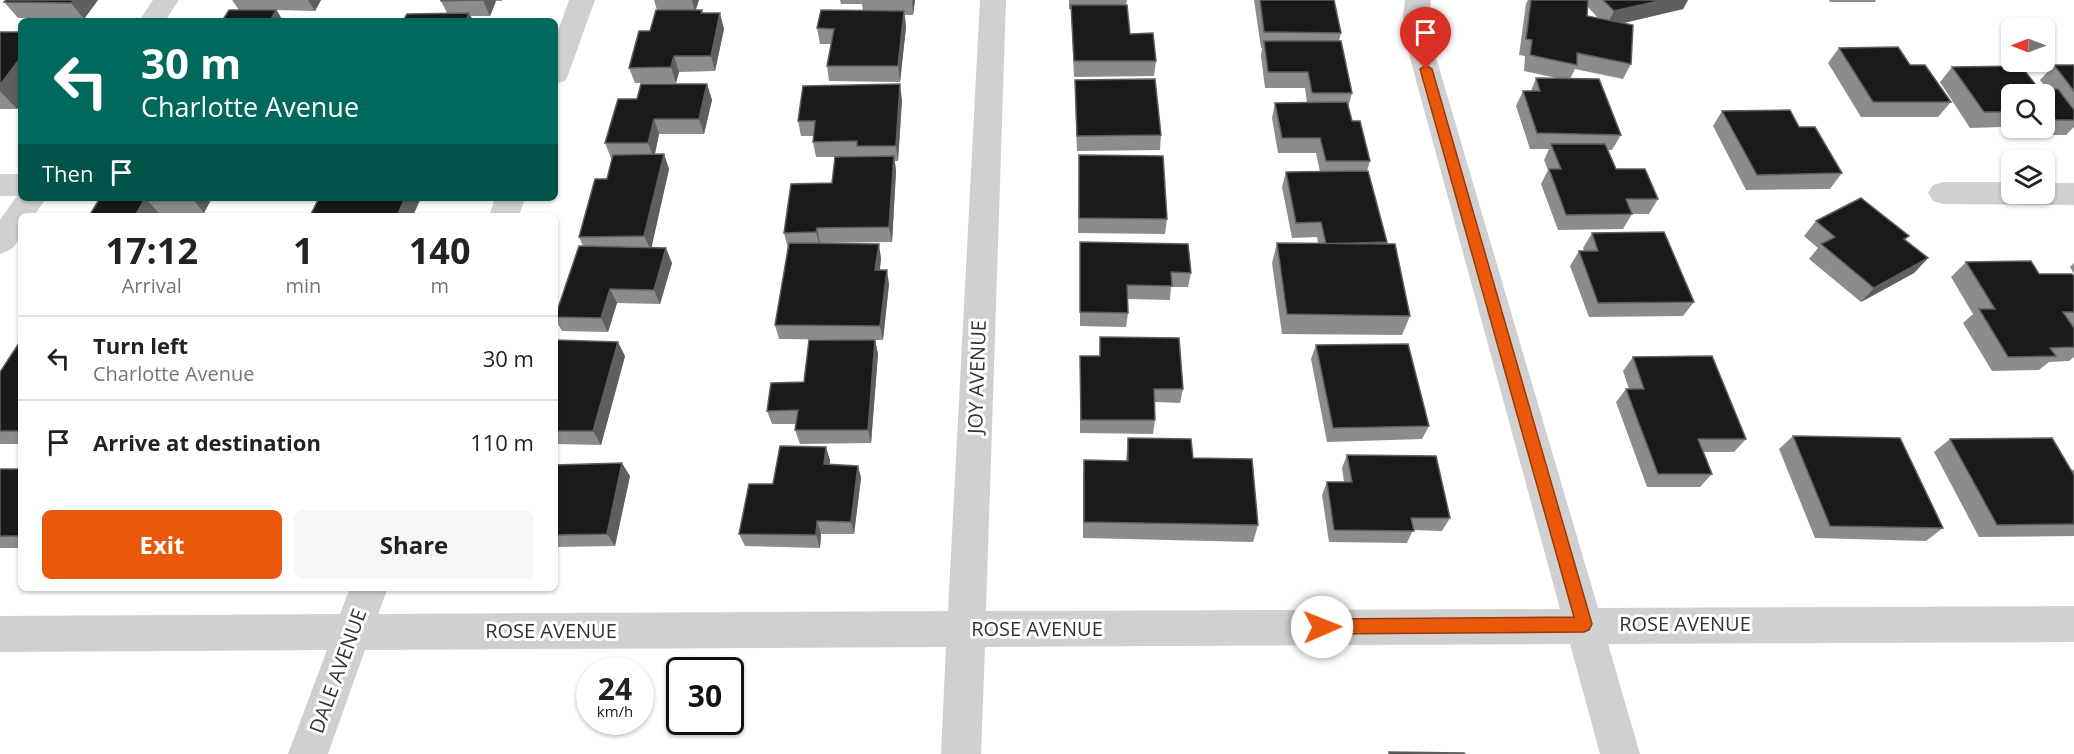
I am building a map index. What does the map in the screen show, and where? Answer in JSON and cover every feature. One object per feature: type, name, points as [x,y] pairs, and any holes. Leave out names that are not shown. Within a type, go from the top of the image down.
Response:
[{"type":"street","points":[[154,18],[166,0]]},
{"type":"street","points":[[558,67],[582,0]]},
{"type":"street","name":"JOY AVENUE","points":[[961,754],[993,0]]},
{"type":"street","points":[[1418,0],[1416,16],[1420,47],[1620,754]]},
{"type":"street","points":[[0,185],[18,185]]},
{"type":"street","points":[[1943,193],[2001,194]]},
{"type":"street","points":[[2055,194],[2074,194]]},
{"type":"street","points":[[0,243],[18,217]]},
{"type":"street","name":"DALE AVENUE","points":[[308,754],[368,591]]},
{"type":"street","name":"ROSE AVENUE","points":[[0,634],[966,630],[1584,624],[2074,624]]},
{"type":"building","points":[[6,0],[74,0],[71,3],[4,2]]},
{"type":"building","points":[[1260,0],[1334,0],[1341,33],[1264,32]]},
{"type":"building","points":[[1531,0],[1588,0],[1587,16],[1633,25],[1631,64],[1577,53],[1577,65],[1530,55],[1532,40],[1526,39]]},
{"type":"building","points":[[1603,0],[1663,0],[1614,11]]},
{"type":"building","points":[[1071,5],[1127,5],[1130,34],[1153,33],[1156,61],[1074,61]]},
{"type":"building","points":[[229,10],[276,10],[272,18],[224,18]]},
{"type":"building","points":[[656,10],[702,10],[701,13],[720,13],[711,56],[674,56],[671,67],[629,68],[639,31],[650,31]]},
{"type":"building","points":[[821,10],[904,11],[898,66],[827,66],[834,29],[817,28]]},
{"type":"building","points":[[469,13],[467,18],[405,18],[407,14]]},
{"type":"building","points":[[0,32],[18,32],[18,61],[0,85]]},
{"type":"building","points":[[1264,41],[1341,41],[1352,93],[1312,93],[1308,72],[1268,72]]},
{"type":"building","points":[[1898,47],[1910,65],[1925,65],[1951,102],[1873,102],[1839,48]]},
{"type":"building","points":[[2055,65],[2074,65],[2074,91],[2055,66]]},
{"type":"building","points":[[2001,66],[2001,72],[2026,72],[2035,84],[2001,84],[2001,112],[1984,112],[1952,67]]},
{"type":"building","points":[[1536,78],[1599,79],[1621,135],[1537,133],[1523,91],[1540,91]]},
{"type":"building","points":[[1155,79],[1161,135],[1077,136],[1075,80]]},
{"type":"building","points":[[641,84],[707,84],[699,119],[654,119],[648,143],[605,143],[618,99],[637,99]]},
{"type":"building","points":[[900,84],[896,146],[857,146],[857,141],[813,142],[815,121],[798,121],[803,86]]},
{"type":"building","points":[[2055,89],[2058,89],[2074,110],[2074,120],[2055,120]]},
{"type":"building","points":[[1347,102],[1352,121],[1360,121],[1370,161],[1326,161],[1320,138],[1282,138],[1275,103]]},
{"type":"building","points":[[1790,110],[1799,127],[1815,127],[1842,173],[1757,175],[1722,111]]},
{"type":"building","points":[[1551,144],[1605,144],[1616,169],[1645,169],[1658,199],[1626,199],[1632,214],[1566,215],[1549,169],[1561,169]]},
{"type":"building","points":[[664,154],[644,236],[579,237],[595,179],[607,179],[613,155]]},
{"type":"building","points":[[1079,155],[1163,156],[1167,219],[1079,218]]},
{"type":"building","points":[[894,156],[889,227],[817,228],[816,232],[784,233],[791,184],[832,183],[835,157]]},
{"type":"building","points":[[1368,171],[1387,242],[1326,244],[1321,222],[1296,223],[1286,172]]},
{"type":"building","points":[[1861,198],[1909,236],[1904,239],[1928,258],[1874,288],[1821,244],[1835,237],[1816,221]]},
{"type":"building","points":[[98,201],[143,201],[137,213],[91,213]]},
{"type":"building","points":[[318,201],[404,201],[398,213],[312,213]]},
{"type":"building","points":[[1664,232],[1694,302],[1598,303],[1579,251],[1598,251],[1592,233]]},
{"type":"building","points":[[1080,242],[1188,244],[1191,273],[1171,272],[1172,286],[1127,285],[1128,313],[1080,312]]},
{"type":"building","points":[[789,243],[879,244],[875,270],[887,270],[880,326],[775,325]]},
{"type":"building","points":[[1277,243],[1395,244],[1410,316],[1287,314]]},
{"type":"building","points":[[579,246],[666,248],[654,290],[610,289],[601,318],[558,317],[558,308]]},
{"type":"building","points":[[2031,261],[2039,274],[2072,274],[2074,276],[2074,312],[2063,312],[2074,328],[2074,347],[2050,348],[2056,356],[2008,357],[1979,309],[1995,309],[1966,262]]},
{"type":"building","points":[[1100,337],[1179,338],[1183,389],[1154,389],[1155,420],[1081,420],[1080,356],[1100,356]]},
{"type":"building","points":[[558,340],[618,342],[593,431],[558,431]]},
{"type":"building","points":[[809,340],[875,340],[868,430],[795,430],[798,410],[767,411],[771,383],[804,382]]},
{"type":"building","points":[[1408,344],[1429,426],[1333,428],[1316,345]]},
{"type":"building","points":[[18,345],[18,431],[0,431],[0,372]]},
{"type":"building","points":[[1712,356],[1746,439],[1698,439],[1712,474],[1658,474],[1626,389],[1644,389],[1633,357]]},
{"type":"building","points":[[1793,436],[1900,438],[1943,528],[1830,526]]},
{"type":"building","points":[[1128,438],[1191,439],[1193,458],[1252,459],[1258,525],[1084,522],[1084,460],[1128,461]]},
{"type":"building","points":[[2052,438],[2074,475],[2074,524],[1997,525],[1950,439]]},
{"type":"building","points":[[780,446],[826,447],[824,464],[858,466],[851,522],[817,521],[816,535],[739,534],[749,484],[773,484]]},
{"type":"building","points":[[1347,455],[1436,456],[1450,518],[1411,518],[1414,531],[1334,530],[1327,482],[1352,482]]},
{"type":"building","points":[[622,463],[607,534],[558,535],[558,465]]},
{"type":"building","points":[[0,469],[18,469],[18,536],[0,536]]},
{"type":"building","points":[[1389,752],[1464,753],[1465,754],[1389,754]]},
{"type":"route","points":[[1322,627],[1584,624],[1426,69]]}]
